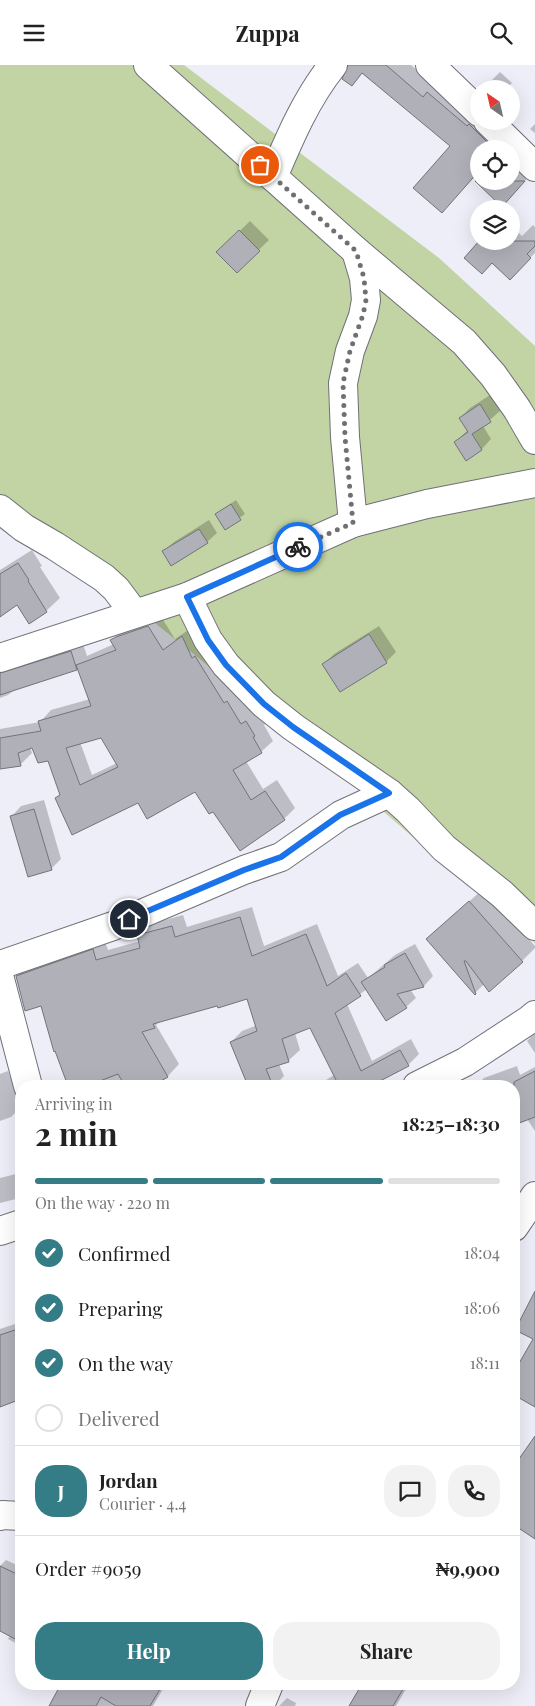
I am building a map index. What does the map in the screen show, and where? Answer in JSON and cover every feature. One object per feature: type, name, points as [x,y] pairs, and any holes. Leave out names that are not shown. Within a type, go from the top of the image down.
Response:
[{"type":"street","points":[[148,65],[356,251],[464,343],[492,375],[517,409],[535,440]]},
{"type":"street","points":[[274,177],[297,120],[318,83],[333,65]]},
{"type":"street","points":[[430,65],[470,103]]},
{"type":"street","points":[[497,130],[535,167]]},
{"type":"street","points":[[353,523],[343,383],[350,351],[363,315],[366,300],[364,278],[356,251]]},
{"type":"street","points":[[0,657],[187,597],[353,523],[427,504],[535,483]]},
{"type":"street","points":[[0,509],[24,528],[104,578],[116,589],[134,613]]},
{"type":"street","points":[[187,597],[208,640],[226,665],[264,704],[293,727],[389,793],[444,847],[502,894],[535,926]]},
{"type":"street","points":[[0,965],[113,925],[244,870],[281,857],[340,815],[389,793]]},
{"type":"street","points":[[0,979],[26,1080]]},
{"type":"street","points":[[429,1080],[465,1062],[535,1015]]},
{"type":"street","points":[[520,1218],[535,1196]]},
{"type":"street","points":[[0,1231],[15,1226]]},
{"type":"street","points":[[0,1517],[2,1515],[15,1516]]},
{"type":"street","points":[[260,1706],[267,1690]]},
{"type":"green space","points":[[0,65],[184,65],[439,258],[535,346],[535,943],[316,753],[0,498]]},
{"type":"building","points":[[348,65],[386,65],[423,97],[427,92],[467,126],[469,124],[470,130],[475,130],[485,140],[470,140],[470,181],[442,213],[413,188],[450,146],[362,73],[352,86],[342,79]]},
{"type":"building","points":[[484,190],[517,190],[508,200],[495,200]]},
{"type":"building","points":[[239,230],[260,251],[237,273],[216,252]]},
{"type":"building","points":[[520,241],[535,241],[535,246],[527,254],[531,258],[510,280],[492,263],[482,274],[464,258],[471,250],[520,250]]},
{"type":"building","points":[[480,404],[491,422],[472,434],[482,450],[466,461],[454,442],[468,432],[459,418]]},
{"type":"building","points":[[231,504],[241,520],[225,530],[215,514]]},
{"type":"building","points":[[199,529],[208,543],[171,566],[162,551]]},
{"type":"building","points":[[18,563],[47,612],[29,624],[17,605],[0,617],[0,574]]},
{"type":"building","points":[[148,626],[163,650],[182,636],[192,658],[195,656],[224,703],[227,701],[241,724],[246,721],[262,753],[233,770],[251,800],[265,791],[285,820],[240,851],[213,812],[209,814],[195,792],[147,819],[138,803],[72,835],[55,798],[60,795],[48,761],[38,763],[32,748],[18,753],[21,766],[0,769],[0,738],[41,731],[38,721],[91,706],[76,665],[116,650],[110,640]],"holes":[[[101,738],[118,767],[80,785],[66,748]]]},
{"type":"building","points":[[369,634],[387,663],[340,692],[322,664]]},
{"type":"building","points":[[71,651],[77,670],[0,695],[0,673]]},
{"type":"building","points":[[34,809],[52,870],[28,877],[10,816]]},
{"type":"building","points":[[469,901],[523,962],[489,992],[466,961],[464,961],[475,995],[426,939]]},
{"type":"building","points":[[240,917],[252,956],[306,934],[327,986],[346,973],[361,996],[335,1013],[361,1071],[400,1050],[409,1066],[382,1080],[336,1080],[310,1028],[282,1039],[289,1062],[266,1069],[271,1080],[246,1080],[230,1042],[257,1031],[247,999],[153,1024],[155,1028],[142,1032],[168,1077],[163,1080],[122,1080],[118,1074],[102,1080],[66,1080],[54,1052],[41,1006],[25,1011],[16,976],[93,949],[96,960],[140,948],[137,935],[172,926],[175,937]]},
{"type":"building","points":[[405,953],[424,987],[397,994],[407,1008],[386,1021],[361,982],[385,967],[384,965]]},
{"type":"building","points":[[535,1071],[535,1117],[520,1123],[520,1080],[518,1080]]},
{"type":"building","points":[[535,1291],[535,1407],[520,1398],[520,1362],[533,1339],[520,1332],[520,1320]]},
{"type":"building","points":[[15,1330],[15,1401],[0,1407],[0,1335]]},
{"type":"building","points":[[535,1436],[535,1539],[520,1529],[520,1457]]},
{"type":"building","points":[[0,1566],[15,1573],[15,1639],[0,1631]]},
{"type":"building","points":[[58,1690],[159,1690],[150,1706],[116,1706],[101,1697],[96,1706],[49,1706]]},
{"type":"building","points":[[358,1690],[402,1690],[393,1706],[349,1706]]},
{"type":"way so far","points":[[260,165],[356,251],[364,278],[366,300],[363,315],[350,351],[343,383],[348,481],[353,523],[298,547]]},
{"type":"route","points":[[129,919],[244,870],[281,857],[340,815],[389,793],[293,727],[264,704],[226,665],[208,640],[187,597],[298,547]]}]
